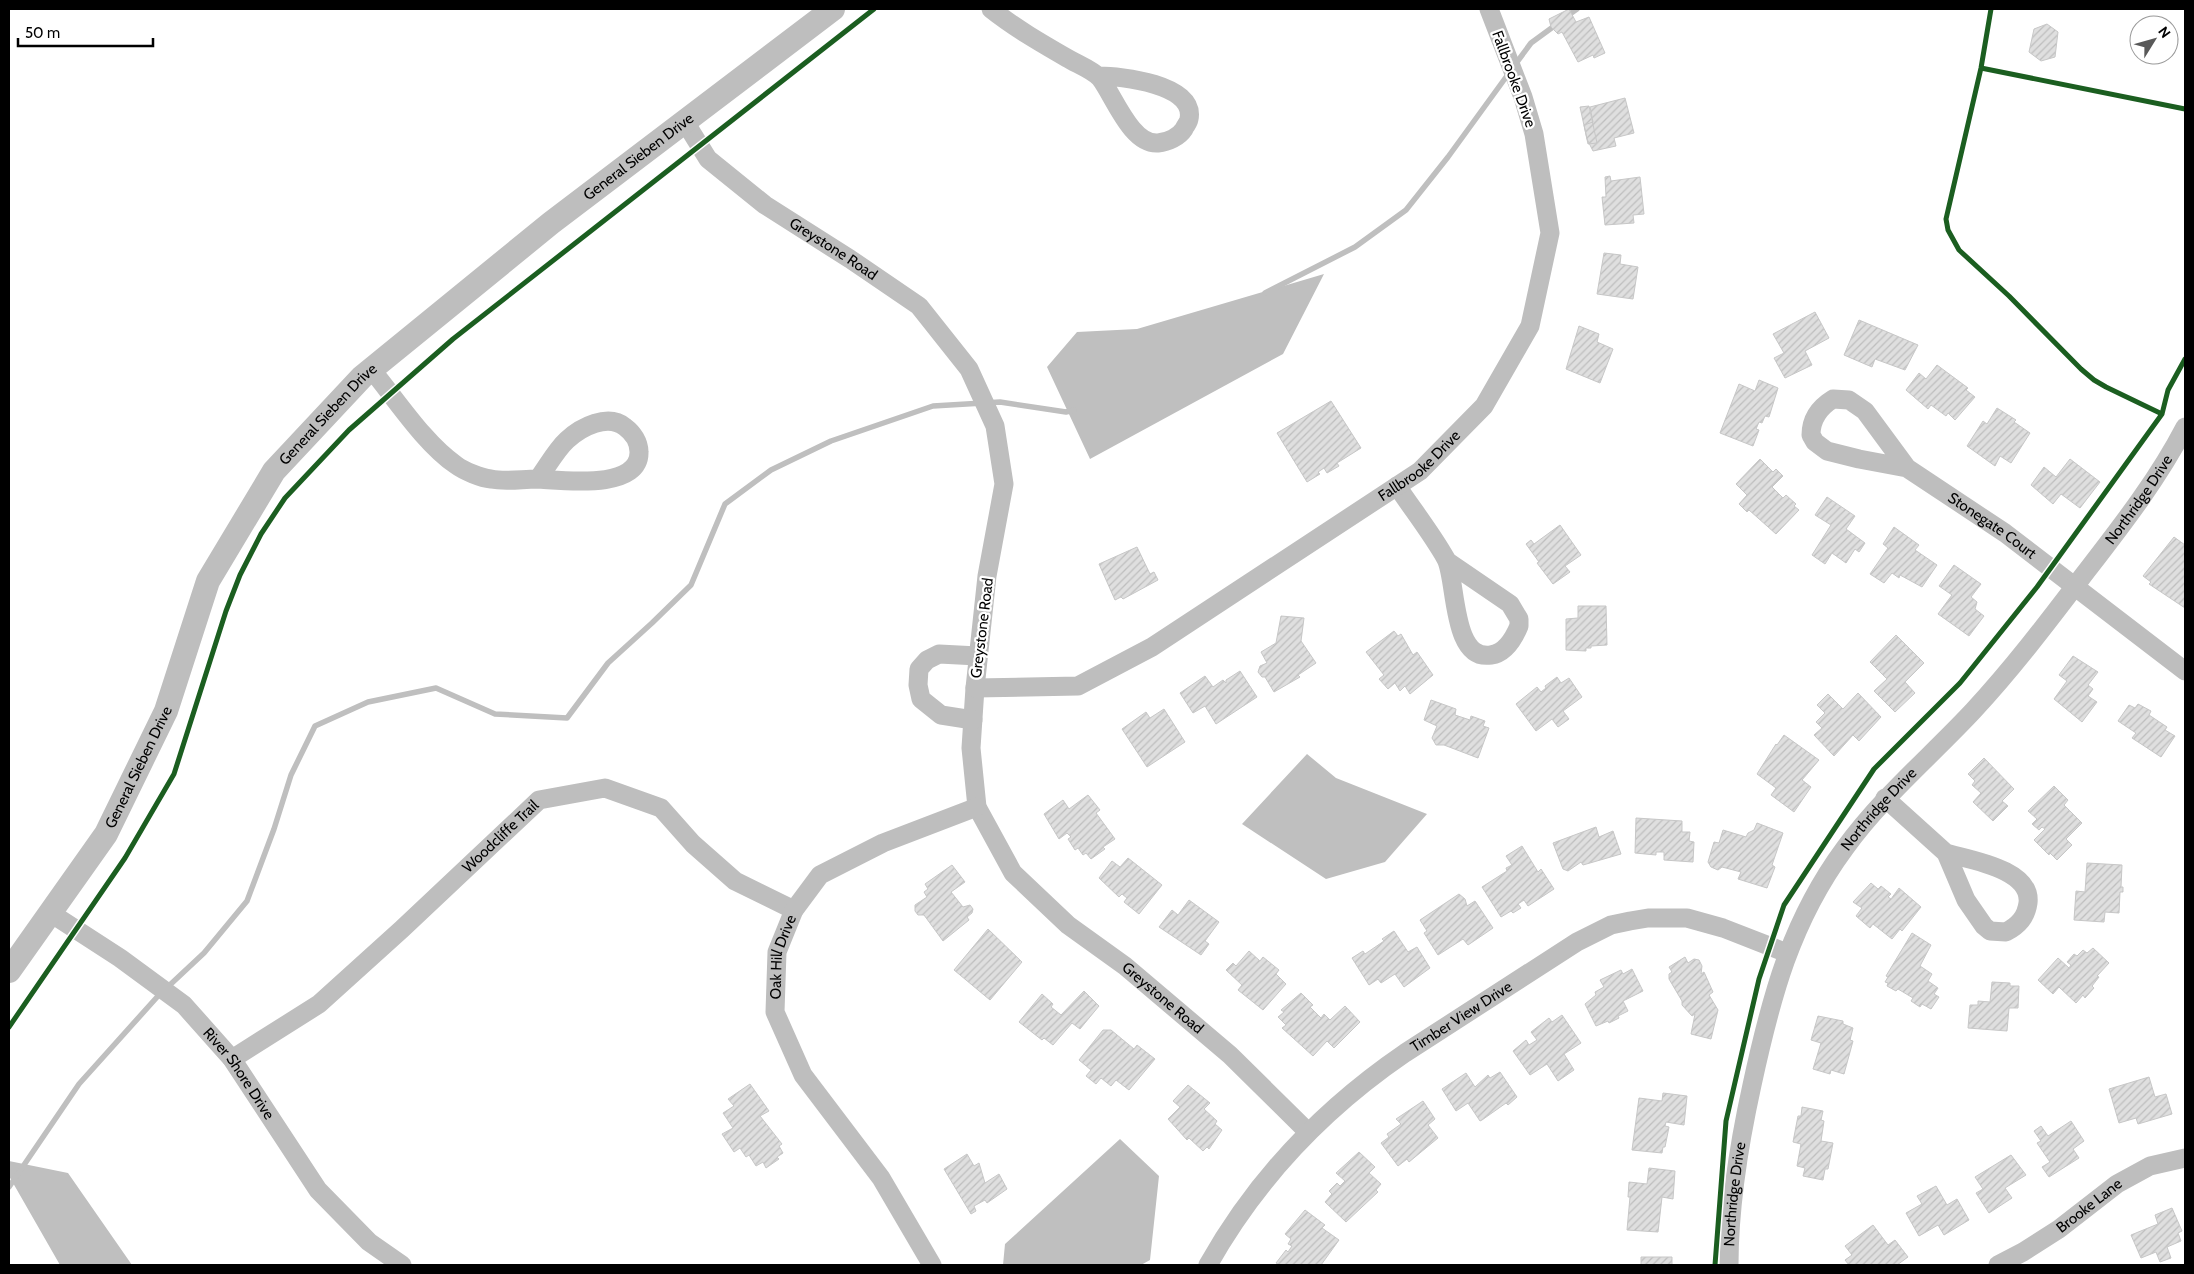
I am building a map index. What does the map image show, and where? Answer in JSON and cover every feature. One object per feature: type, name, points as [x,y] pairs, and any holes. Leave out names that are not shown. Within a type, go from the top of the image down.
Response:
[{"type":"street","name":"General Sieben Drive","points":[[9,972],[49,912],[106,834],[166,711],[208,581],[274,471],[362,376],[551,223],[833,9]]},
{"type":"street","points":[[991,9],[1007,22],[1098,76],[1129,126],[1145,140],[1157,143],[1172,140],[1182,132],[1189,119],[1188,108],[1182,99],[1166,88],[1117,76],[1098,76]]},
{"type":"street","name":"Fallbrooke Drive","points":[[975,688],[1078,686],[1152,647],[1420,471],[1484,406],[1530,326],[1550,233],[1534,134],[1522,97],[1488,9]]},
{"type":"street","name":"Greystone Road","points":[[685,122],[708,159],[765,206],[850,259],[919,306],[969,369],[995,426],[1004,484],[988,576],[978,656],[971,748],[978,807],[1013,874],[1068,925],[1125,966],[1230,1055],[1308,1132]]},
{"type":"street","points":[[372,369],[423,434],[456,466],[490,479],[538,479],[565,482],[618,478],[630,472],[635,465],[639,456],[639,448],[632,433],[621,424],[608,421],[591,425],[567,440],[538,479]]},
{"type":"street","name":"Stonegate Court","points":[[1907,468],[1859,460],[1827,451],[1815,442],[1812,435],[1814,418],[1820,409],[1833,399],[1849,400],[1865,411],[1907,468],[2005,533],[2185,671]]},
{"type":"street","name":"Northridge Drive","points":[[1729,1265],[1732,1209],[1743,1127],[1768,1011],[1787,953],[1809,906],[1830,869],[1885,798],[1989,694],[2075,586],[2133,510],[2164,464],[2185,427]]},
{"type":"street","points":[[1397,486],[1447,561],[1510,604],[1516,612],[1519,626],[1510,644],[1500,651],[1492,655],[1482,655],[1470,646],[1460,628],[1447,561]]},
{"type":"street","points":[[973,720],[941,716],[921,699],[918,686],[919,669],[927,660],[940,654],[978,656]]},
{"type":"street","name":"Woodcliffe Trail","points":[[232,1059],[319,1004],[539,800],[606,788],[661,808],[693,844],[735,881],[794,910]]},
{"type":"street","points":[[1885,798],[1946,853],[2017,877],[2027,892],[2027,910],[2024,918],[2006,932],[1990,931],[1984,926],[1966,900],[1946,853]]},
{"type":"street","name":"Oak Hill Drive","points":[[932,1265],[881,1178],[803,1075],[775,1012],[777,952],[794,910],[820,875],[884,843],[978,807]]},
{"type":"street","name":"River Shore Drive","points":[[49,912],[120,958],[184,1005],[232,1059],[318,1190],[369,1242],[402,1265]]},
{"type":"street","name":"Timber View Drive","points":[[1208,1265],[1232,1226],[1264,1181],[1308,1132],[1355,1089],[1405,1053],[1577,942],[1612,926],[1648,918],[1687,918],[1723,928],[1787,953]]},
{"type":"street","name":"Brooke Lane","points":[[1998,1265],[2023,1252],[2059,1229],[2117,1184],[2150,1166],[2185,1158]]},
{"type":"shaded area","points":[[1324,274],[1283,354],[1090,459],[1047,367],[1077,332],[1137,329]]},
{"type":"shaded area","points":[[1307,754],[1336,778],[1427,814],[1385,862],[1326,879],[1242,824]]},
{"type":"shaded area","points":[[1120,1139],[1159,1176],[1150,1260],[1141,1265],[1003,1265],[1005,1244]]},
{"type":"shaded area","points":[[9,1161],[68,1173],[132,1265],[60,1265],[9,1176]]},
{"type":"building","points":[[1569,9],[1576,22],[1589,17],[1605,53],[1594,58],[1593,55],[1578,62],[1562,32],[1558,34],[1551,27],[1549,19]]},
{"type":"building","points":[[2047,24],[2058,32],[2055,57],[2041,61],[2029,52],[2034,29]]},
{"type":"building","points":[[1625,98],[1634,133],[1614,138],[1616,146],[1593,151],[1587,139],[1584,125],[1593,122],[1590,107]]},
{"type":"building","points":[[1589,106],[1597,143],[1588,144],[1580,107]]},
{"type":"building","points":[[1610,176],[1611,181],[1640,177],[1644,214],[1633,215],[1634,223],[1605,225],[1602,197],[1606,197],[1605,177]]},
{"type":"building","points":[[1604,253],[1621,255],[1620,264],[1638,267],[1633,299],[1597,294]]},
{"type":"building","points":[[1815,312],[1829,338],[1805,351],[1812,365],[1785,378],[1774,358],[1784,353],[1773,334]]},
{"type":"building","points":[[1859,320],[1918,345],[1905,370],[1875,359],[1872,367],[1844,355]]},
{"type":"building","points":[[1579,326],[1599,334],[1597,342],[1613,349],[1600,383],[1566,369]]},
{"type":"building","points":[[1937,365],[1968,388],[1966,390],[1975,397],[1955,420],[1948,413],[1946,416],[1931,405],[1928,409],[1906,390],[1919,373],[1926,379]]},
{"type":"building","points":[[1759,380],[1778,388],[1769,417],[1765,416],[1762,423],[1759,422],[1756,429],[1759,430],[1753,446],[1720,433],[1739,384],[1755,391]]},
{"type":"building","points":[[1331,401],[1361,448],[1337,463],[1339,466],[1327,473],[1324,468],[1318,472],[1320,474],[1307,482],[1277,433]]},
{"type":"building","points":[[1997,408],[2016,420],[2014,422],[2030,433],[2011,463],[2000,456],[1995,466],[1967,446],[1983,421],[1987,424]]},
{"type":"building","points":[[1760,459],[1773,472],[1776,469],[1783,476],[1772,487],[1783,498],[1786,495],[1796,504],[1794,506],[1799,510],[1776,534],[1749,510],[1747,512],[1739,504],[1747,495],[1736,484]]},
{"type":"building","points":[[2070,459],[2100,482],[2080,508],[2061,494],[2053,504],[2031,485],[2044,467],[2056,477]]},
{"type":"building","points":[[1827,497],[1855,516],[1846,529],[1865,543],[1859,552],[1855,549],[1846,563],[1832,553],[1825,564],[1812,555],[1831,525],[1815,515]]},
{"type":"building","points":[[1560,525],[1581,555],[1565,566],[1570,572],[1553,584],[1537,563],[1539,562],[1526,544],[1531,540],[1534,544]]},
{"type":"building","points":[[1894,527],[1919,545],[1915,550],[1937,565],[1922,587],[1900,575],[1899,578],[1892,573],[1884,583],[1870,574],[1888,548],[1883,544]]},
{"type":"building","points":[[2174,537],[2185,545],[2185,608],[2149,584],[2151,582],[2143,576]]},
{"type":"building","points":[[1137,547],[1150,574],[1154,572],[1158,580],[1123,599],[1121,597],[1115,600],[1099,564]]},
{"type":"building","points":[[1954,565],[1981,584],[1971,597],[1977,602],[1975,609],[1984,616],[1969,636],[1938,614],[1952,595],[1939,586]]},
{"type":"building","points":[[1578,606],[1606,606],[1607,645],[1591,646],[1591,648],[1586,648],[1586,651],[1566,650],[1566,619],[1578,618]]},
{"type":"building","points":[[1281,616],[1304,618],[1301,641],[1316,663],[1298,675],[1300,677],[1274,692],[1265,677],[1262,677],[1258,672],[1260,666],[1267,663],[1261,652],[1276,643]]},
{"type":"building","points":[[1394,631],[1398,636],[1401,634],[1413,655],[1417,652],[1433,675],[1410,694],[1405,686],[1400,691],[1395,683],[1388,689],[1379,679],[1384,675],[1366,652]]},
{"type":"building","points":[[1896,635],[1924,663],[1905,682],[1915,693],[1895,712],[1874,691],[1887,679],[1870,662]]},
{"type":"building","points":[[2073,656],[2098,672],[2088,685],[2093,689],[2088,696],[2097,702],[2082,722],[2054,699],[2067,681],[2059,675]]},
{"type":"building","points":[[1240,671],[1257,697],[1216,724],[1205,706],[1193,713],[1180,693],[1205,676],[1213,687],[1223,680],[1226,683],[1226,680]]},
{"type":"building","points":[[1557,677],[1561,683],[1569,678],[1582,697],[1563,711],[1569,719],[1558,727],[1552,719],[1536,731],[1516,704],[1537,687],[1541,692],[1546,688],[1545,686]]},
{"type":"building","points":[[1858,693],[1881,717],[1859,741],[1853,735],[1834,756],[1814,735],[1822,728],[1816,722],[1825,713],[1817,705],[1828,694],[1843,709]]},
{"type":"building","points":[[1431,700],[1456,709],[1455,715],[1470,720],[1471,716],[1485,721],[1483,726],[1489,728],[1478,758],[1444,745],[1436,745],[1432,738],[1437,726],[1424,720]]},
{"type":"building","points":[[2138,704],[2151,711],[2149,715],[2167,727],[2165,730],[2175,736],[2161,757],[2132,738],[2136,733],[2118,721],[2129,705],[2135,708]]},
{"type":"building","points":[[1164,709],[1185,742],[1147,767],[1122,729],[1146,712],[1150,718]]},
{"type":"building","points":[[1784,735],[1819,760],[1802,780],[1811,787],[1794,812],[1771,795],[1776,788],[1757,774]]},
{"type":"building","points":[[1984,758],[2014,789],[2002,801],[2008,806],[1993,821],[1973,802],[1981,793],[1972,785],[1975,781],[1968,774]]},
{"type":"building","points":[[2054,786],[2068,800],[2064,805],[2082,823],[2066,839],[2072,845],[2057,860],[2034,840],[2045,829],[2042,827],[2039,830],[2032,824],[2037,819],[2028,811]]},
{"type":"building","points":[[1088,795],[1100,810],[1096,813],[1115,839],[1103,847],[1105,849],[1091,859],[1086,853],[1083,855],[1078,848],[1075,850],[1068,839],[1071,837],[1067,833],[1059,839],[1044,814],[1063,800],[1069,809]]},
{"type":"building","points":[[1636,818],[1682,821],[1682,832],[1690,832],[1689,841],[1694,842],[1693,862],[1664,860],[1664,852],[1656,852],[1656,855],[1635,853]]},
{"type":"building","points":[[1757,823],[1783,833],[1772,865],[1775,867],[1767,888],[1738,879],[1741,872],[1722,867],[1718,870],[1711,867],[1708,862],[1714,842],[1719,843],[1723,830],[1746,837],[1748,833],[1754,830]]},
{"type":"building","points":[[1596,827],[1599,837],[1613,831],[1621,854],[1583,865],[1581,862],[1568,871],[1563,869],[1553,843]]},
{"type":"building","points":[[1522,846],[1538,872],[1541,869],[1554,889],[1528,906],[1524,900],[1518,904],[1521,908],[1501,917],[1482,887],[1507,871],[1506,868],[1512,865],[1506,856]]},
{"type":"building","points":[[1128,858],[1162,885],[1139,914],[1124,902],[1127,898],[1122,894],[1119,897],[1099,878],[1112,861],[1120,867]]},
{"type":"building","points":[[2087,863],[2122,865],[2121,887],[2123,887],[2123,892],[2120,892],[2119,913],[2105,912],[2104,922],[2074,920],[2076,891],[2085,892]]},
{"type":"building","points":[[952,865],[965,882],[951,892],[963,907],[970,905],[973,909],[972,913],[967,917],[969,920],[943,941],[924,915],[918,915],[915,911],[915,905],[927,897],[924,892],[928,889],[925,884]]},
{"type":"building","points":[[1871,883],[1878,889],[1881,886],[1891,894],[1888,897],[1891,899],[1899,888],[1921,907],[1902,931],[1900,929],[1892,939],[1873,924],[1870,928],[1856,916],[1862,908],[1853,902]]},
{"type":"building","points":[[1459,894],[1465,899],[1467,906],[1475,901],[1493,928],[1468,945],[1463,939],[1438,955],[1424,933],[1427,931],[1420,920]]},
{"type":"building","points":[[1189,900],[1219,922],[1205,941],[1209,944],[1201,955],[1159,927],[1172,910],[1178,915]]},
{"type":"building","points":[[988,929],[1022,962],[990,1000],[954,970]]},
{"type":"building","points":[[1394,931],[1408,952],[1417,947],[1430,968],[1404,987],[1395,974],[1381,983],[1378,979],[1369,985],[1352,958],[1363,951],[1365,954],[1384,941],[1382,939]]},
{"type":"building","points":[[1912,933],[1931,945],[1920,966],[1932,974],[1928,981],[1938,988],[1934,994],[1939,997],[1931,1009],[1922,1004],[1920,1007],[1911,1001],[1913,998],[1898,989],[1896,991],[1887,986],[1888,983],[1885,982],[1888,977],[1886,976]]},
{"type":"building","points":[[2093,948],[2109,963],[2097,976],[2099,977],[2092,986],[2094,988],[2085,998],[2083,995],[2076,1003],[2059,987],[2053,994],[2038,980],[2058,958],[2069,968],[2071,965],[2067,962],[2074,954],[2077,956],[2083,950],[2087,953]]},
{"type":"building","points":[[1249,951],[1260,961],[1263,957],[1279,970],[1276,974],[1286,984],[1263,1010],[1238,990],[1242,985],[1226,970],[1233,963],[1236,966]]},
{"type":"building","points":[[1685,957],[1688,963],[1694,959],[1699,960],[1702,966],[1701,974],[1704,972],[1713,992],[1709,995],[1718,1010],[1711,1039],[1691,1034],[1695,1014],[1692,1016],[1682,1005],[1682,1001],[1669,979],[1669,974],[1672,972],[1669,967]]},
{"type":"building","points":[[1632,969],[1643,991],[1623,1001],[1628,1011],[1618,1016],[1619,1018],[1596,1026],[1585,1004],[1596,995],[1595,992],[1604,987],[1600,980],[1621,970],[1623,974]]},
{"type":"building","points":[[1992,982],[2010,983],[2010,986],[2019,986],[2018,1008],[2009,1008],[2007,1031],[1968,1028],[1970,1005],[1978,1005],[1978,1001],[1990,1002]]},
{"type":"building","points":[[1084,991],[1099,1006],[1080,1029],[1072,1023],[1053,1045],[1044,1038],[1042,1040],[1019,1022],[1042,994],[1053,1004],[1051,1007],[1061,1015]]},
{"type":"building","points":[[1301,993],[1313,1005],[1310,1007],[1321,1018],[1324,1014],[1330,1020],[1345,1006],[1360,1022],[1334,1048],[1327,1041],[1313,1056],[1282,1028],[1286,1025],[1278,1017],[1284,1012],[1281,1010]]},
{"type":"building","points":[[1562,1015],[1581,1043],[1564,1054],[1574,1070],[1558,1081],[1547,1064],[1530,1075],[1513,1051],[1526,1040],[1529,1045],[1537,1040],[1531,1032],[1549,1018],[1552,1022]]},
{"type":"building","points":[[1818,1016],[1843,1021],[1843,1024],[1853,1028],[1850,1040],[1853,1041],[1844,1074],[1831,1070],[1830,1074],[1813,1069],[1821,1043],[1811,1040]]},
{"type":"building","points":[[1103,1030],[1111,1030],[1134,1049],[1137,1045],[1155,1059],[1129,1090],[1116,1080],[1111,1086],[1101,1078],[1096,1084],[1086,1076],[1091,1070],[1079,1060]]},
{"type":"building","points":[[1500,1072],[1517,1097],[1508,1105],[1506,1103],[1480,1121],[1468,1103],[1456,1111],[1442,1089],[1466,1073],[1475,1087],[1488,1075],[1490,1078]]},
{"type":"building","points":[[2149,1077],[2155,1097],[2166,1094],[2172,1114],[2138,1124],[2136,1118],[2119,1123],[2109,1089]]},
{"type":"building","points":[[750,1084],[769,1111],[760,1116],[782,1144],[779,1146],[783,1153],[777,1157],[779,1159],[766,1168],[763,1162],[756,1166],[749,1155],[746,1157],[740,1148],[734,1152],[722,1134],[733,1128],[723,1113],[734,1106],[728,1099]]},
{"type":"building","points":[[1188,1085],[1210,1103],[1204,1109],[1217,1121],[1215,1124],[1222,1130],[1209,1149],[1207,1147],[1203,1151],[1189,1138],[1187,1140],[1168,1119],[1180,1107],[1173,1101]]},
{"type":"building","points":[[1663,1093],[1687,1096],[1684,1125],[1666,1122],[1665,1126],[1669,1127],[1662,1153],[1632,1150],[1639,1098],[1662,1101]]},
{"type":"building","points":[[1423,1101],[1435,1119],[1428,1125],[1438,1138],[1409,1162],[1407,1159],[1398,1166],[1381,1143],[1389,1137],[1387,1134],[1401,1124],[1396,1119]]},
{"type":"building","points":[[1802,1107],[1823,1111],[1821,1120],[1824,1121],[1821,1141],[1833,1143],[1828,1169],[1825,1169],[1823,1180],[1803,1176],[1805,1168],[1797,1166],[1801,1144],[1793,1142],[1798,1116],[1801,1116]]},
{"type":"building","points":[[2071,1121],[2084,1141],[2073,1149],[2079,1158],[2049,1177],[2042,1167],[2050,1162],[2037,1143],[2041,1141],[2034,1131],[2041,1126],[2048,1136]]},
{"type":"building","points":[[1359,1152],[1375,1167],[1369,1173],[1381,1184],[1376,1190],[1378,1192],[1346,1222],[1325,1202],[1332,1194],[1329,1191],[1337,1183],[1340,1186],[1345,1181],[1336,1173]]},
{"type":"building","points":[[967,1154],[974,1166],[979,1163],[985,1183],[999,1174],[1007,1189],[987,1203],[985,1200],[974,1206],[976,1211],[971,1214],[944,1169]]},
{"type":"building","points":[[2011,1155],[2026,1175],[2005,1188],[2012,1198],[1989,1213],[1976,1193],[1983,1189],[1975,1177]]},
{"type":"building","points":[[1649,1168],[1675,1171],[1673,1199],[1662,1197],[1658,1232],[1627,1230],[1630,1197],[1628,1197],[1629,1182],[1647,1184]]},
{"type":"building","points":[[1936,1186],[1947,1205],[1957,1199],[1969,1220],[1944,1235],[1938,1225],[1919,1236],[1906,1213],[1922,1204],[1917,1196]]},
{"type":"building","points":[[2172,1208],[2182,1231],[2178,1233],[2181,1241],[2167,1247],[2171,1258],[2160,1262],[2156,1252],[2141,1258],[2131,1235],[2158,1224],[2155,1215]]},
{"type":"building","points":[[1305,1210],[1325,1225],[1322,1228],[1339,1240],[1321,1265],[1280,1265],[1276,1263],[1286,1250],[1288,1252],[1292,1246],[1288,1244],[1291,1239],[1285,1234]]},
{"type":"building","points":[[1873,1225],[1888,1245],[1895,1240],[1908,1257],[1897,1265],[1849,1265],[1845,1260],[1852,1255],[1845,1246]]},
{"type":"building","points":[[1641,1257],[1672,1257],[1672,1265],[1641,1265]]},
{"type":"waterway","points":[[1567,16],[1577,9]]},
{"type":"waterway","points":[[1514,66],[1531,43],[1557,24]]},
{"type":"waterway","points":[[1265,293],[1355,247],[1406,210],[1448,157],[1509,73]]},
{"type":"waterway","points":[[9,1187],[79,1084],[158,996],[204,953],[247,901],[274,829],[291,775],[315,726],[368,702],[436,688],[495,714],[567,718],[608,663],[691,585],[725,504],[771,470],[831,441],[933,406],[1000,402],[1066,412],[1074,410]]},
{"type":"cycle path","points":[[9,1027],[125,858],[174,774],[226,611],[240,575],[261,534],[285,498],[349,430],[453,339],[874,9]]},
{"type":"cycle path","points":[[1991,9],[1981,68],[1946,219],[1948,230],[1959,250],[2009,296],[2081,369],[2106,387],[2162,414]]},
{"type":"cycle path","points":[[1981,68],[2185,109]]},
{"type":"cycle path","points":[[1715,1265],[1726,1121],[1759,979],[1784,905],[1874,769],[1960,683],[2037,587],[2162,414],[2168,390],[2185,359]]}]
